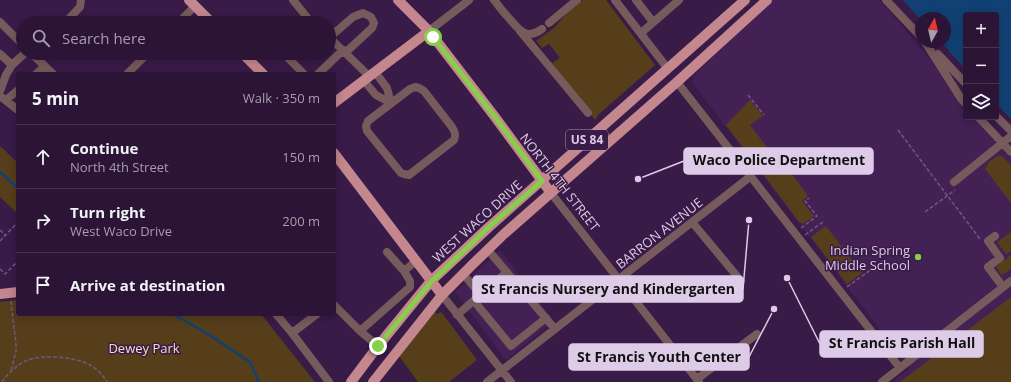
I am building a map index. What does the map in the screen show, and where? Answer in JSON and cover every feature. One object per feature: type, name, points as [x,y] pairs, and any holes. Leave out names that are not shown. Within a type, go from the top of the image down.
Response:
[{"type":"main road","name":"NORTH 4TH STREET","points":[[398,0],[429,31],[551,193]]},
{"type":"main road","name":"WEST WACO DRIVE","points":[[351,382],[378,346],[431,282],[489,227],[745,0]]},
{"type":"main road","name":"US 84","points":[[373,382],[442,295],[504,234],[677,82],[767,0]]},
{"type":"main road","points":[[192,3],[205,16]]},
{"type":"main road","points":[[336,101],[429,31]]},
{"type":"main road","points":[[249,60],[261,72]]},
{"type":"main road","points":[[336,155],[442,295]]},
{"type":"street","points":[[72,16],[80,7],[81,0]]},
{"type":"street","points":[[293,0],[305,16]]},
{"type":"street","points":[[429,31],[469,0]]},
{"type":"street","points":[[494,0],[588,113]]},
{"type":"street","points":[[549,23],[577,0]]},
{"type":"street","points":[[615,0],[668,69]]},
{"type":"street","points":[[636,0],[653,22]]},
{"type":"street","points":[[640,34],[679,0]]},
{"type":"street","points":[[886,0],[915,31]]},
{"type":"street","points":[[183,16],[192,3]]},
{"type":"street","points":[[336,31],[353,17],[363,13],[371,17],[374,22],[372,28],[336,59]]},
{"type":"street","points":[[0,22],[16,38]]},
{"type":"street","points":[[520,31],[529,34],[537,33],[542,29]]},
{"type":"street","points":[[336,44],[369,76],[387,88],[391,103]]},
{"type":"street","points":[[930,48],[963,101]]},
{"type":"street","points":[[932,48],[963,81]]},
{"type":"street","points":[[0,54],[12,65]]},
{"type":"street","points":[[0,91],[6,75],[17,60]]},
{"type":"street","points":[[40,60],[51,72]]},
{"type":"street","points":[[129,72],[141,60]]},
{"type":"street","points":[[290,60],[302,72]]},
{"type":"street","points":[[320,72],[335,60]]},
{"type":"street","points":[[38,72],[45,66]]},
{"type":"street","points":[[369,76],[376,95],[391,103]]},
{"type":"street","points":[[677,82],[900,368]]},
{"type":"street","points":[[415,87],[419,88],[424,91],[455,132],[454,140],[409,175],[401,173],[367,131],[366,126],[368,121],[391,103],[410,89],[415,87]]},
{"type":"street","points":[[16,91],[3,98],[16,108]]},
{"type":"street","points":[[999,119],[1011,131]]},
{"type":"street","points":[[981,120],[1011,152]]},
{"type":"street","points":[[956,185],[1011,136]]},
{"type":"street","name":"BARRON AVENUE","points":[[487,382],[750,176]]},
{"type":"street","name":"NORTH 4TH STREET","points":[[551,193],[698,381]]},
{"type":"street","points":[[692,222],[741,281]]},
{"type":"street","points":[[995,236],[988,242],[1000,258],[988,267],[1003,286]]},
{"type":"street","points":[[488,250],[555,329]]},
{"type":"street","points":[[360,331],[410,287],[410,281],[404,271],[387,252]]},
{"type":"street","points":[[404,271],[416,261]]},
{"type":"street","points":[[458,315],[507,272]]},
{"type":"street","points":[[463,274],[481,295]]},
{"type":"street","points":[[882,382],[1011,280]]},
{"type":"street","points":[[402,294],[413,304]]},
{"type":"street","points":[[442,295],[511,382]]},
{"type":"street","points":[[474,301],[511,346],[546,318]]},
{"type":"street","points":[[336,307],[360,331],[378,346]]},
{"type":"street","points":[[278,316],[328,382]]},
{"type":"street","points":[[292,333],[314,316]]},
{"type":"street","points":[[698,381],[757,334]]},
{"type":"path","points":[[748,95],[764,115]]},
{"type":"path","points":[[898,130],[983,244]]},
{"type":"path","points":[[925,212],[947,195],[956,185]]},
{"type":"path","points":[[794,233],[816,216],[805,201],[810,198]]},
{"type":"path","points":[[809,232],[823,222]]},
{"type":"path","points":[[0,241],[16,224]]},
{"type":"path","points":[[0,230],[6,235]]},
{"type":"path","points":[[841,292],[882,261]]},
{"type":"path","points":[[0,269],[5,274],[16,263]]},
{"type":"path","points":[[9,293],[16,345],[15,357],[11,372]]},
{"type":"path","points":[[2,382],[11,372],[28,360],[41,357],[68,359],[87,364],[100,372],[108,382]]},
{"type":"shaded area","name":"Indian Spring Middle School","points":[[773,0],[879,0],[915,40],[915,48],[921,48],[941,75],[963,108],[963,120],[974,120],[1011,158],[1011,382],[892,382],[910,368],[694,85],[693,78],[697,72]]},
{"type":"shaded area","points":[[500,250],[554,321],[506,360],[455,292]]},
{"type":"green space","points":[[583,0],[606,0],[655,65],[599,114],[595,120],[552,63],[560,58],[549,44],[542,48],[536,41],[554,28],[568,12]]},
{"type":"green space","points":[[750,100],[763,116],[750,125],[779,163],[782,160],[808,196],[802,201],[814,216],[803,224],[801,222],[800,223],[726,125]]},
{"type":"green space","points":[[0,146],[16,161],[16,212],[0,197]]},
{"type":"green space","points":[[998,156],[1002,156],[1011,165],[1011,203],[985,169],[990,161]]},
{"type":"green space","points":[[826,226],[862,273],[847,284],[811,237]]},
{"type":"green space","points":[[1011,232],[1011,251],[1006,254],[997,242]]},
{"type":"green space","points":[[1011,255],[1011,269],[1001,275],[997,266]]},
{"type":"green space","points":[[1011,297],[1011,382],[900,382]]},
{"type":"green space","name":"Dewey Park","points":[[16,300],[16,316],[263,316],[315,382],[0,382],[0,302]]},
{"type":"green space","points":[[435,312],[437,314],[441,312],[443,314],[477,360],[449,382],[418,382],[399,356]]},
{"type":"water","points":[[903,0],[1011,0],[1011,119],[999,106],[999,12],[963,12],[963,67],[946,48],[951,48],[951,12],[915,12],[915,13]]},
{"type":"waterway","points":[[0,172],[16,186]]},
{"type":"waterway","points":[[176,316],[208,334],[250,362],[259,382]]},
{"type":"place","name":"Waco Police Department","points":[[638,179]]},
{"type":"place","name":"St Francis Nursery and Kindergarten","points":[[749,220]]},
{"type":"place","name":"Indian Spring Middle School","points":[[918,257]]},
{"type":"place","name":"St Francis Parish Hall","points":[[787,278]]},
{"type":"place","name":"St Francis Youth Center","points":[[774,309]]},
{"type":"route","points":[[378,346],[431,282],[489,227],[542,181],[433,37]]}]
